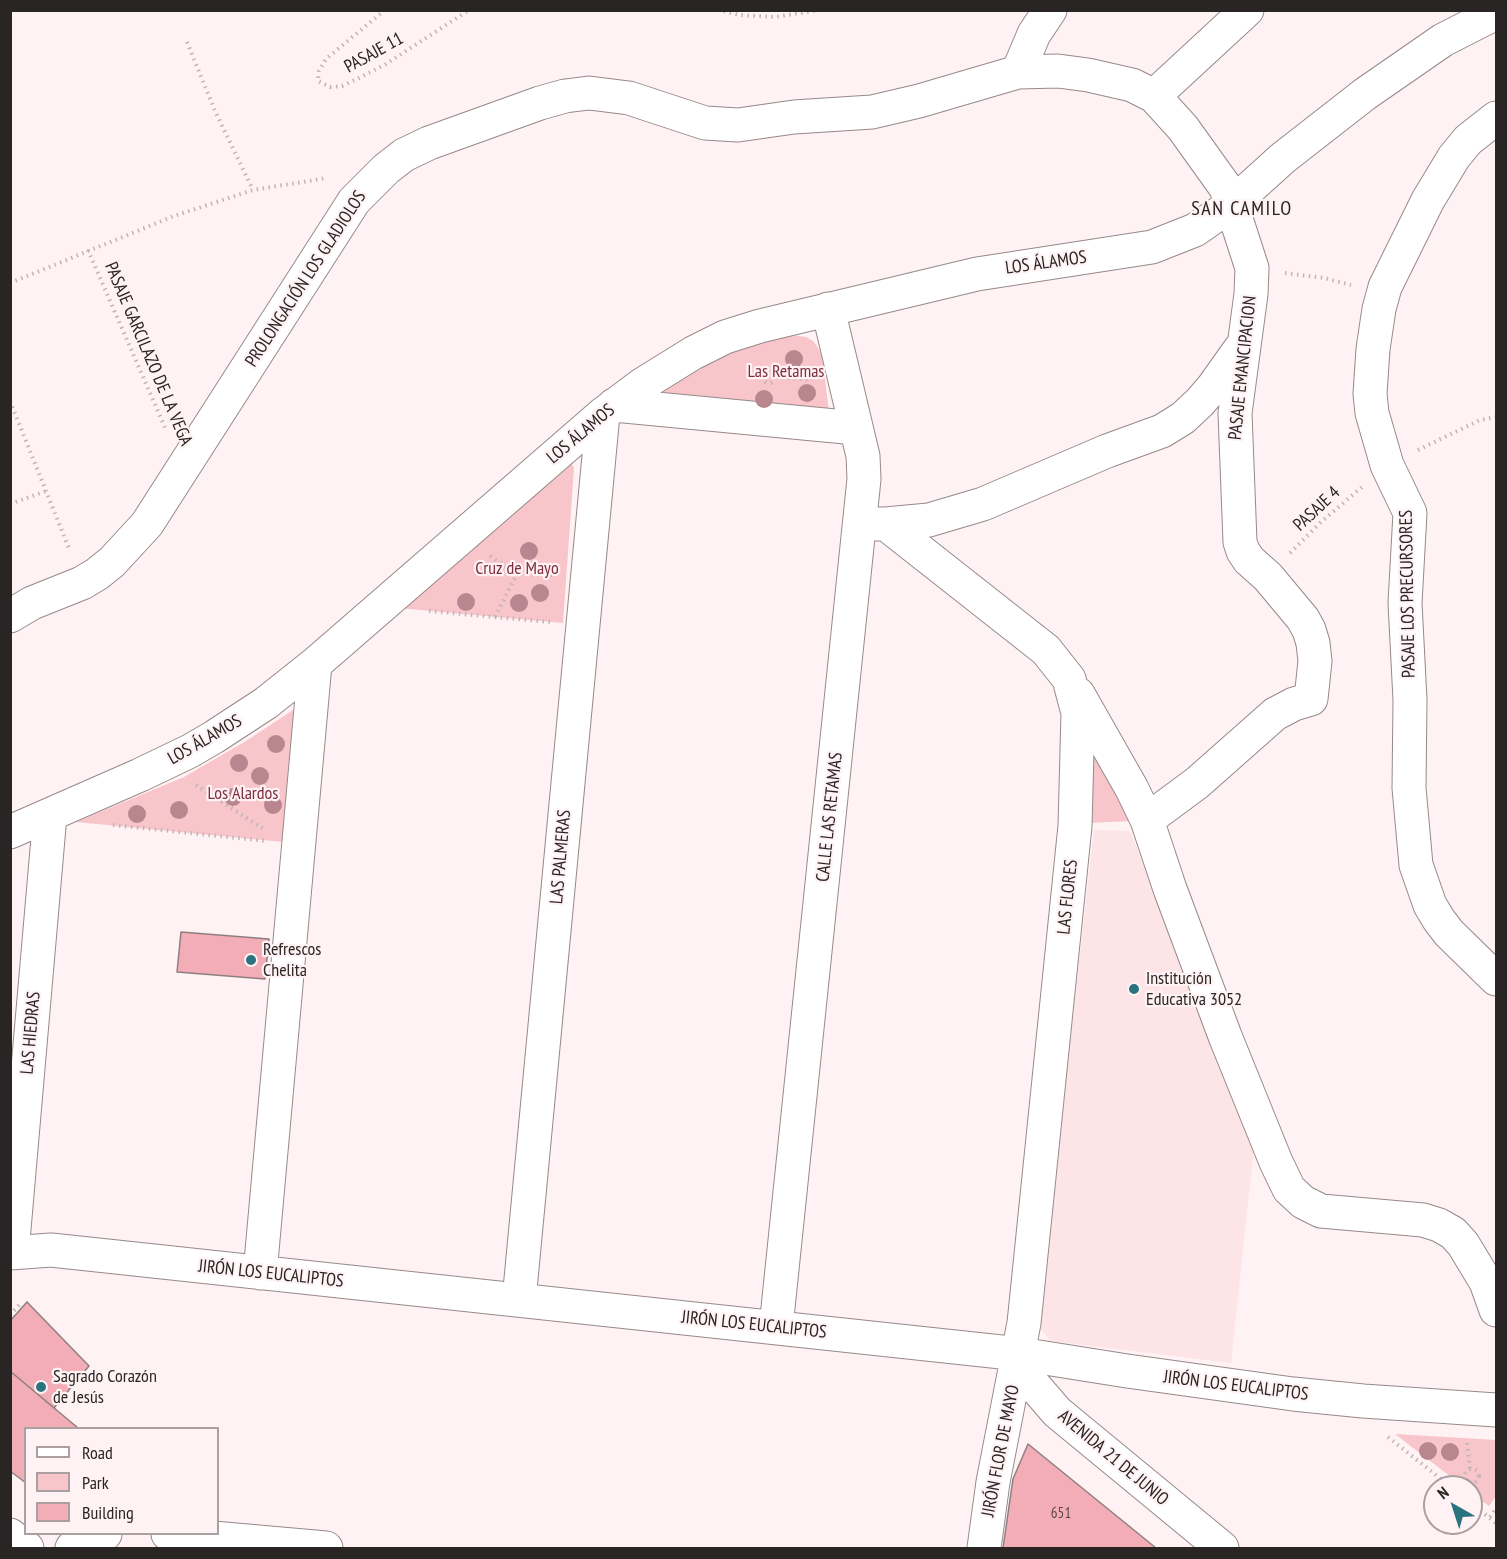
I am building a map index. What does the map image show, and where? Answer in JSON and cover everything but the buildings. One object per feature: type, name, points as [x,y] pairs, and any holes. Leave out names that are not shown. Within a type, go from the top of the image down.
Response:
[{"type":"street","points":[[1018,72],[1034,34],[1050,10]]},
{"type":"street","points":[[1154,96],[1247,10]]},
{"type":"street","name":"LOS ÁLAMOS","points":[[10,832],[164,763],[214,737],[283,691],[608,409],[669,367],[725,337],[760,326],[977,274],[1152,247],[1195,230],[1231,205],[1309,137],[1365,94],[1443,40],[1497,13]]},
{"type":"street","name":"PROLONGACIÓN LOS GLADIOLOS","points":[[10,615],[32,603],[82,583],[112,562],[141,531],[354,201],[386,168],[404,155],[429,143],[540,103],[565,96],[589,93],[629,98],[705,123],[738,126],[823,114],[872,112],[1018,72],[1058,71],[1088,75],[1132,85],[1154,96],[1183,128],[1218,175],[1226,188],[1231,205]]},
{"type":"street","name":"PASAJE LOS PRECURSORES","points":[[1497,118],[1468,140],[1454,157],[1405,244],[1379,309],[1373,348],[1370,394],[1372,413],[1387,465],[1410,513],[1405,603],[1410,700],[1409,788],[1416,865],[1430,905],[1439,920],[1449,933],[1497,979]]},
{"type":"street","name":"PASAJE EMANCIPACION","points":[[1148,820],[1197,783],[1275,714],[1294,704],[1311,699],[1315,661],[1309,630],[1295,608],[1268,577],[1249,560],[1243,551],[1238,529],[1235,413],[1252,275],[1249,256],[1231,205]]},
{"type":"street","name":"CALLE LAS RETAMAS","points":[[776,1327],[873,524],[864,466],[828,309]]},
{"type":"street","points":[[873,524],[929,520],[983,504],[1107,451],[1162,431],[1200,402],[1244,343]]},
{"type":"street","points":[[608,409],[856,428]]},
{"type":"street","name":"LAS PALMERAS","points":[[519,1300],[608,409]]},
{"type":"street","name":"LAS FLORES","points":[[873,524],[1046,650],[1069,679],[1078,713],[1075,826],[1020,1354]]},
{"type":"street","points":[[260,1273],[315,664]]},
{"type":"street","points":[[1069,679],[1148,820],[1170,889],[1225,1036],[1289,1189],[1303,1202],[1321,1211],[1423,1220],[1453,1233],[1463,1244],[1486,1282],[1497,1310]]},
{"type":"street","name":"LAS HIEDRAS","points":[[11,1252],[50,815]]},
{"type":"street","name":"JIRÓN LOS EUCALIPTOS","points":[[11,1252],[51,1250],[776,1327],[1020,1354],[1293,1394],[1497,1410]]},
{"type":"street","name":"JIRÓN FLOR DE MAYO","points":[[984,1548],[993,1482],[1020,1354]]},
{"type":"street","name":"AVENIDA 21 DE JUNIO","points":[[1020,1354],[1032,1383],[1057,1412],[1222,1548]]},
{"type":"street","points":[[10,1535],[27,1548]]},
{"type":"street","points":[[72,1548],[99,1535]]},
{"type":"street","points":[[189,1535],[326,1548]]},
{"type":"path","name":"PASAJE 11","points":[[385,10],[326,59],[319,70],[318,81],[330,87],[350,83],[386,64],[470,10]]},
{"type":"path","points":[[718,10],[740,15],[775,17],[820,10]]},
{"type":"path","points":[[187,42],[215,111],[253,190]]},
{"type":"path","points":[[10,283],[174,216],[253,190],[330,177]]},
{"type":"path","name":"PASAJE GARCILAZO DE LA VEGA","points":[[88,250],[183,469]]},
{"type":"path","points":[[1252,275],[1281,273],[1324,278],[1384,293]]},
{"type":"path","points":[[776,378],[815,381]]},
{"type":"path","points":[[10,401],[82,583]]},
{"type":"path","name":"PASAJE 4","points":[[1268,577],[1320,523],[1387,465],[1480,420],[1497,417]]},
{"type":"path","points":[[10,504],[46,491]]},
{"type":"path","points":[[481,550],[517,574],[559,575]]},
{"type":"path","points":[[495,617],[517,574]]},
{"type":"path","points":[[418,610],[555,622]]},
{"type":"path","points":[[194,783],[273,836]]},
{"type":"path","points":[[110,825],[271,841]]},
{"type":"path","points":[[10,1315],[19,1305]]},
{"type":"path","points":[[1381,1432],[1436,1475]]},
{"type":"path","points":[[1490,1518],[1497,1508]]},
{"type":"path","points":[[1483,1512],[1497,1523]]},
{"type":"shaded area","name":"Institución Educativa 3052","points":[[1094,830],[1130,831],[1254,1147],[1231,1363],[1050,1341],[1038,1325]]},
{"type":"green space","name":"Las Retamas","points":[[791,335],[806,337],[813,341],[822,356],[829,412],[654,396],[700,367],[746,345]]},
{"type":"green space","name":"Cruz de Mayo","points":[[571,462],[574,468],[563,623],[398,608]]},
{"type":"green space","name":"Los Alardos","points":[[296,708],[283,842],[76,822],[184,777],[246,741]]},
{"type":"green space","points":[[1089,741],[1134,821],[1088,823]]},
{"type":"green space","points":[[1395,1434],[1496,1440],[1496,1496],[1489,1506],[1483,1502],[1483,1475],[1448,1475]]},
{"type":"place","name":"Refrescos Chelita","points":[[251,960]]},
{"type":"place","name":"Institución Educativa 3052","points":[[1134,989]]},
{"type":"place","name":"Sagrado Corazón de Jesús","points":[[41,1387]]},
{"type":"district","name":"SAN CAMILO","points":[[1242,209]]}]
